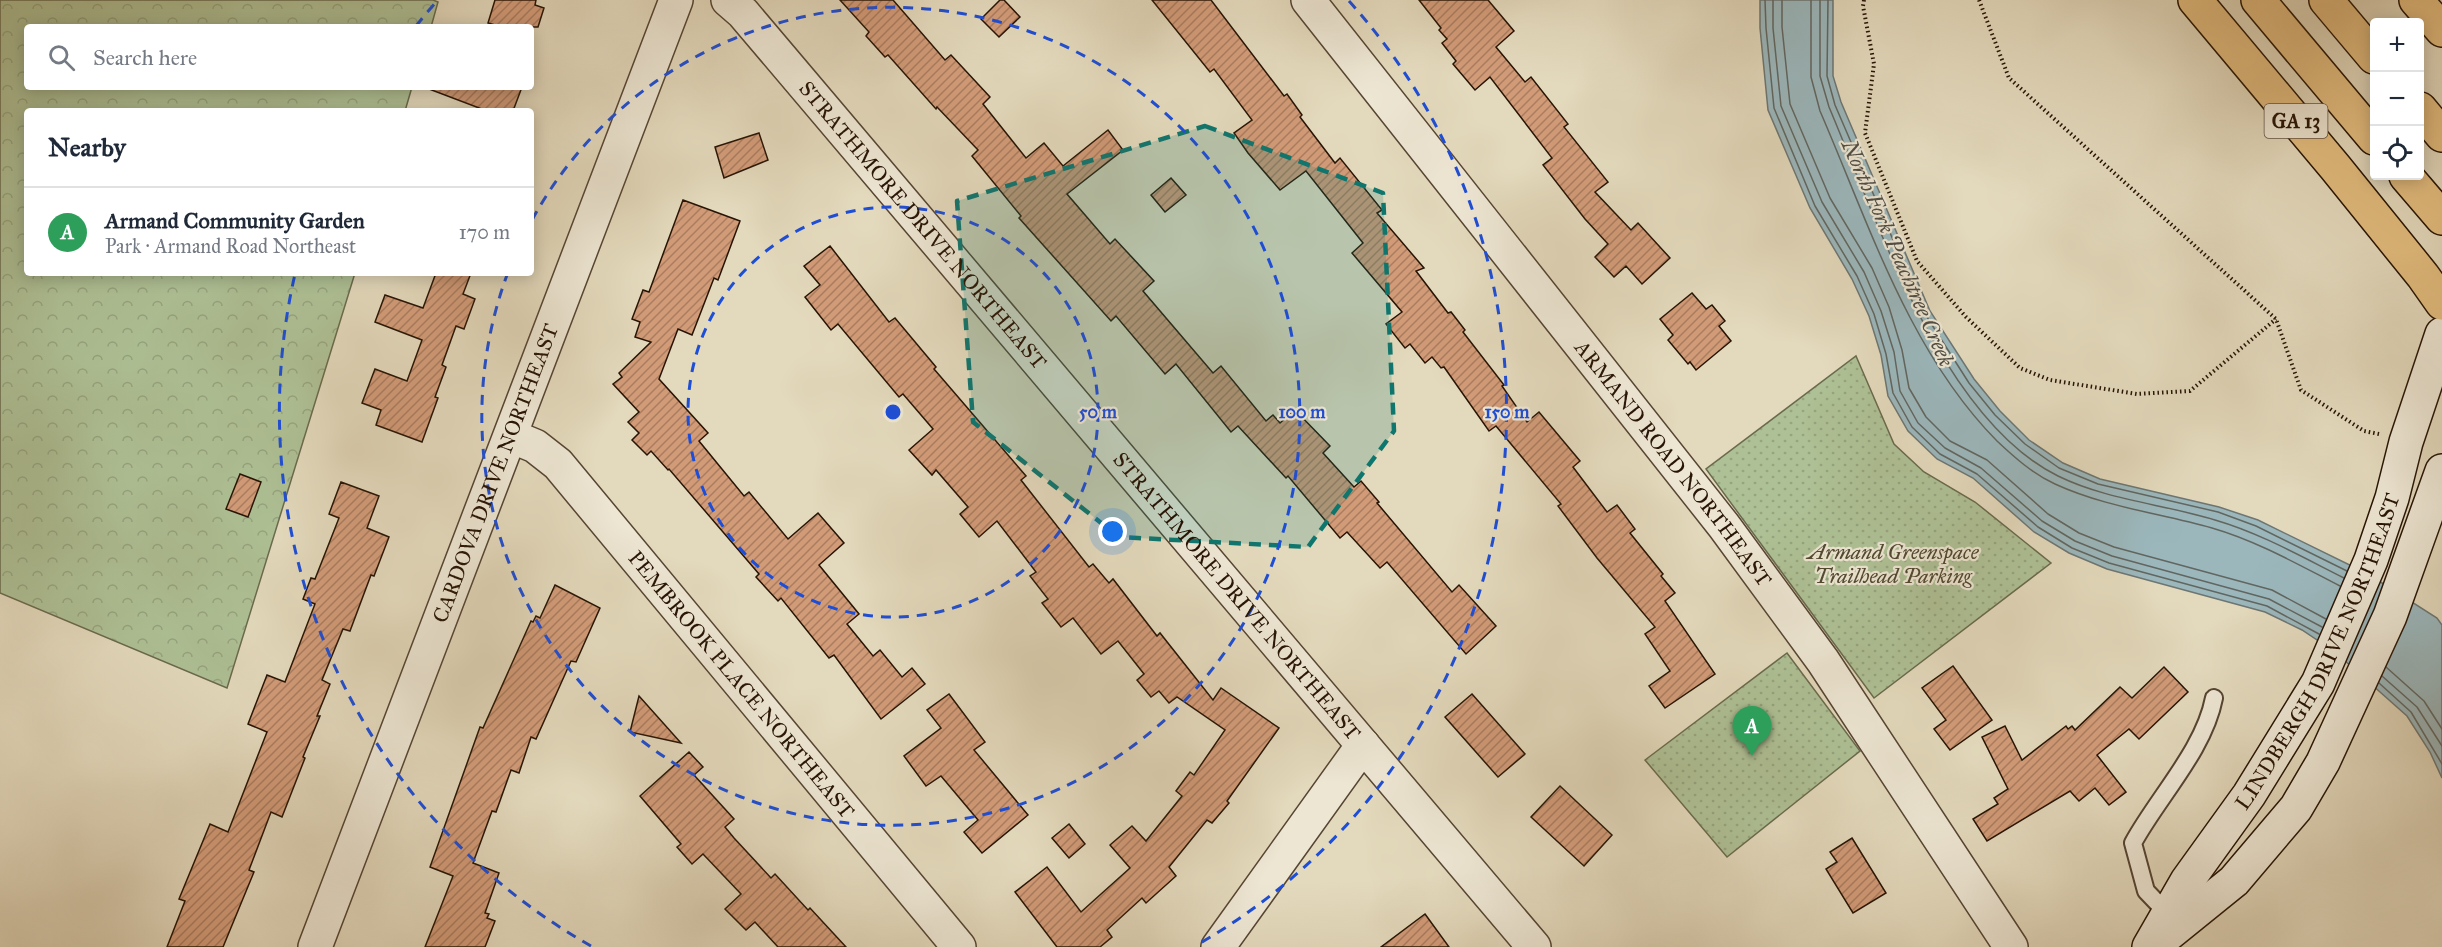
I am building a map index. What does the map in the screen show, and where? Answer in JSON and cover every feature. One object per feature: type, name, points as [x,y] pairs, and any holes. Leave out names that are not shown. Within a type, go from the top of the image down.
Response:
[{"type":"highway","name":"GA 13","points":[[2195,0],[2396,243],[2442,303]]},
{"type":"highway","name":"GA 13","points":[[2258,0],[2370,133]]},
{"type":"highway","points":[[2326,0],[2370,52]]},
{"type":"highway","points":[[2416,0],[2442,30]]},
{"type":"highway","points":[[2424,114],[2442,135]]},
{"type":"highway","points":[[2411,182],[2442,218]]},
{"type":"street","name":"CARDOVA DRIVE NORTHEAST","points":[[315,947],[676,0]]},
{"type":"street","name":"STRATHMORE DRIVE NORTHEAST","points":[[728,0],[751,22],[1534,947]]},
{"type":"street","name":"ARMAND ROAD NORTHEAST","points":[[1308,0],[1724,526],[1823,661],[2011,947]]},
{"type":"street","name":"LINDBERGH DRIVE NORTHEAST","points":[[2151,947],[2187,881],[2249,795],[2319,683],[2362,584],[2392,498],[2406,442],[2442,334]]},
{"type":"street","name":"PEMBROOK PLACE NORTHEAST","points":[[511,436],[536,446],[558,464],[959,947]]},
{"type":"street","name":"LINDBERGH DRIVE NORTHEAST","points":[[2151,947],[2234,881],[2296,808],[2324,762],[2343,722],[2411,562],[2442,471]]},
{"type":"street","points":[[1218,947],[1363,745]]},
{"type":"lane","points":[[2168,914],[2146,891],[2133,843],[2147,816],[2173,784],[2211,717],[2214,698]]},
{"type":"path","points":[[1864,0],[1863,6],[1874,64],[1865,133],[1917,261],[1966,317],[2020,368],[2050,380],[2137,394],[2190,391],[2276,319]]},
{"type":"path","points":[[1979,0],[2009,78],[2276,319],[2301,390],[2364,431],[2388,435]]},
{"type":"highlighted area","points":[[1205,126],[1383,193],[1394,431],[1308,547],[1119,537],[973,422],[957,201]]},
{"type":"green space","points":[[0,0],[433,0],[438,2],[432,24],[24,24],[24,90],[411,90],[406,108],[24,108],[24,276],[354,276],[227,688],[0,593]]},
{"type":"green space","name":"Armand Greenspace Trailhead Parking","points":[[1856,356],[1894,444],[1924,472],[1975,502],[2051,563],[1874,698],[1706,469]]},
{"type":"green space","points":[[1787,653],[1860,751],[1727,857],[1645,760]]},
{"type":"water","name":"North Fork Peachtree Creek","points":[[1760,0],[1833,0],[1833,76],[1841,102],[1930,311],[1974,379],[2000,411],[2029,440],[2063,463],[2100,479],[2219,507],[2258,520],[2368,574],[2437,618],[2442,625],[2442,778],[2430,752],[2407,716],[2335,652],[2302,630],[2265,612],[2107,569],[2069,553],[2034,532],[1973,478],[1937,459],[1908,431],[1888,396],[1881,355],[1869,316],[1852,279],[1810,208],[1768,110],[1760,28]]},
{"type":"building","points":[[495,0],[536,0],[535,5],[544,8],[538,27],[534,27],[534,24],[488,23]]},
{"type":"building","points":[[840,0],[893,0],[945,60],[951,55],[990,97],[983,104],[1026,158],[1044,143],[1063,166],[1108,130],[1123,150],[1067,194],[1110,244],[1115,239],[1154,281],[1143,291],[1213,373],[1221,366],[1266,421],[1273,415],[1280,423],[1295,410],[1330,446],[1323,453],[1354,487],[1361,481],[1452,592],[1459,585],[1496,626],[1466,654],[1387,562],[1380,568],[1347,532],[1340,538],[1288,476],[1286,478],[1238,426],[1231,432],[1176,364],[1165,374],[1116,316],[1111,321],[1019,218],[1021,216],[972,156],[978,150],[937,107],[936,109],[888,55],[885,57],[866,36],[869,32]]},
{"type":"building","points":[[1000,0],[1004,0],[1020,17],[999,37],[981,19]]},
{"type":"building","points":[[1152,0],[1211,0],[1284,96],[1287,94],[1302,115],[1300,117],[1335,163],[1340,158],[1382,210],[1377,213],[1424,268],[1416,271],[1448,313],[1451,312],[1465,330],[1463,332],[1504,385],[1502,386],[1527,422],[1539,412],[1580,461],[1573,467],[1607,512],[1617,505],[1635,529],[1630,533],[1663,574],[1661,576],[1675,593],[1665,601],[1715,674],[1665,708],[1649,686],[1670,671],[1645,634],[1655,627],[1597,558],[1558,506],[1561,504],[1496,426],[1489,431],[1444,367],[1441,368],[1432,357],[1425,363],[1410,344],[1405,348],[1386,324],[1402,312],[1352,253],[1363,243],[1306,171],[1280,190],[1248,153],[1234,133],[1252,120],[1214,69],[1210,72]]},
{"type":"building","points":[[1419,0],[1488,0],[1514,31],[1496,47],[1525,82],[1531,77],[1568,124],[1564,127],[1608,182],[1595,192],[1631,230],[1638,223],[1670,258],[1642,284],[1626,266],[1614,277],[1595,257],[1608,244],[1585,219],[1543,165],[1552,158],[1490,77],[1475,90],[1453,64],[1456,61],[1442,43],[1447,39]]},
{"type":"building","points":[[432,90],[521,90],[514,108],[479,108]]},
{"type":"building","points":[[759,133],[768,160],[724,178],[715,147]]},
{"type":"building","points":[[1171,178],[1186,195],[1165,212],[1151,195]]},
{"type":"building","points":[[683,200],[740,221],[718,280],[714,278],[692,335],[678,329],[659,379],[708,433],[699,441],[744,496],[749,492],[788,539],[818,513],[844,543],[819,565],[859,614],[847,624],[873,656],[880,650],[902,677],[912,668],[925,684],[881,719],[834,655],[829,658],[781,598],[778,601],[756,577],[759,574],[669,469],[651,451],[647,455],[632,440],[639,433],[628,422],[639,412],[613,384],[622,377],[619,373],[651,342],[635,337],[640,322],[632,319],[643,290],[649,292]]},
{"type":"building","points":[[830,246],[889,322],[895,318],[936,367],[934,369],[1026,476],[1021,480],[1089,567],[1093,564],[1109,583],[1113,579],[1157,636],[1160,633],[1213,700],[1221,688],[1279,728],[1227,801],[1229,803],[1212,823],[1207,820],[1169,867],[1176,876],[1146,903],[1142,898],[1107,930],[1112,937],[1100,947],[1057,947],[1015,892],[1047,867],[1081,912],[1130,868],[1110,845],[1132,826],[1146,841],[1182,796],[1176,791],[1190,772],[1194,775],[1225,730],[1177,697],[1169,703],[1159,691],[1151,697],[1137,680],[1144,674],[1118,641],[1101,654],[1073,618],[1061,627],[1042,603],[1048,599],[1030,576],[1036,572],[997,521],[979,537],[960,514],[968,507],[936,470],[932,475],[909,450],[933,429],[903,394],[899,397],[838,324],[831,330],[805,297],[820,285],[804,266]]},
{"type":"building","points":[[435,276],[470,276],[463,294],[475,299],[464,329],[456,326],[442,365],[446,367],[435,397],[438,398],[422,442],[376,425],[381,410],[362,403],[375,369],[407,381],[422,340],[375,322],[385,295],[423,308]]},
{"type":"building","points":[[1692,293],[1706,309],[1712,305],[1725,321],[1719,326],[1731,341],[1696,370],[1668,340],[1673,335],[1660,319]]},
{"type":"building","points":[[240,474],[261,482],[248,517],[226,509]]},
{"type":"building","points":[[341,482],[379,496],[367,528],[389,537],[374,576],[371,575],[350,631],[343,629],[322,680],[330,684],[303,757],[305,758],[282,817],[271,812],[249,870],[254,872],[223,947],[167,947],[185,901],[179,899],[210,824],[228,832],[267,732],[248,724],[267,675],[285,682],[315,604],[303,599],[311,578],[315,579],[339,518],[329,514]]},
{"type":"building","points":[[555,585],[600,608],[576,662],[571,661],[536,739],[531,737],[519,773],[511,770],[496,812],[492,811],[473,863],[499,873],[485,913],[489,914],[487,918],[495,921],[485,947],[425,947],[453,876],[430,867],[480,727],[483,728],[531,621],[533,622],[536,616],[540,618]]},
{"type":"building","points":[[1953,666],[1992,720],[1950,750],[1934,729],[1946,720],[1922,688]]},
{"type":"building","points":[[2164,667],[2188,692],[2139,739],[2129,729],[2097,755],[2126,792],[2109,805],[2095,788],[2079,801],[2070,791],[1987,841],[1973,819],[1998,804],[1994,798],[2008,789],[1982,737],[2005,726],[2022,760],[2066,726],[2068,729],[2072,726],[2075,730],[2120,687],[2132,698]]},
{"type":"building","points":[[949,694],[985,742],[974,750],[1028,815],[982,853],[964,832],[978,820],[941,776],[926,786],[904,756],[941,728],[927,710]]},
{"type":"building","points":[[1472,694],[1525,754],[1498,777],[1445,717]]},
{"type":"building","points":[[639,696],[681,743],[630,732]]},
{"type":"building","points":[[689,752],[703,767],[694,775],[734,819],[725,827],[771,878],[775,874],[846,947],[778,947],[755,922],[746,930],[725,909],[741,894],[703,854],[692,864],[677,847],[681,844],[640,796]]},
{"type":"building","points":[[1560,786],[1612,835],[1584,866],[1531,817]]},
{"type":"building","points":[[1069,824],[1085,844],[1069,858],[1052,838]]},
{"type":"building","points":[[1852,838],[1886,893],[1853,913],[1826,869],[1837,862],[1830,852]]},
{"type":"building","points":[[1425,914],[1449,947],[1381,947]]},
{"type":"place","name":"Armand Community Garden","points":[[1752,756]]}]
